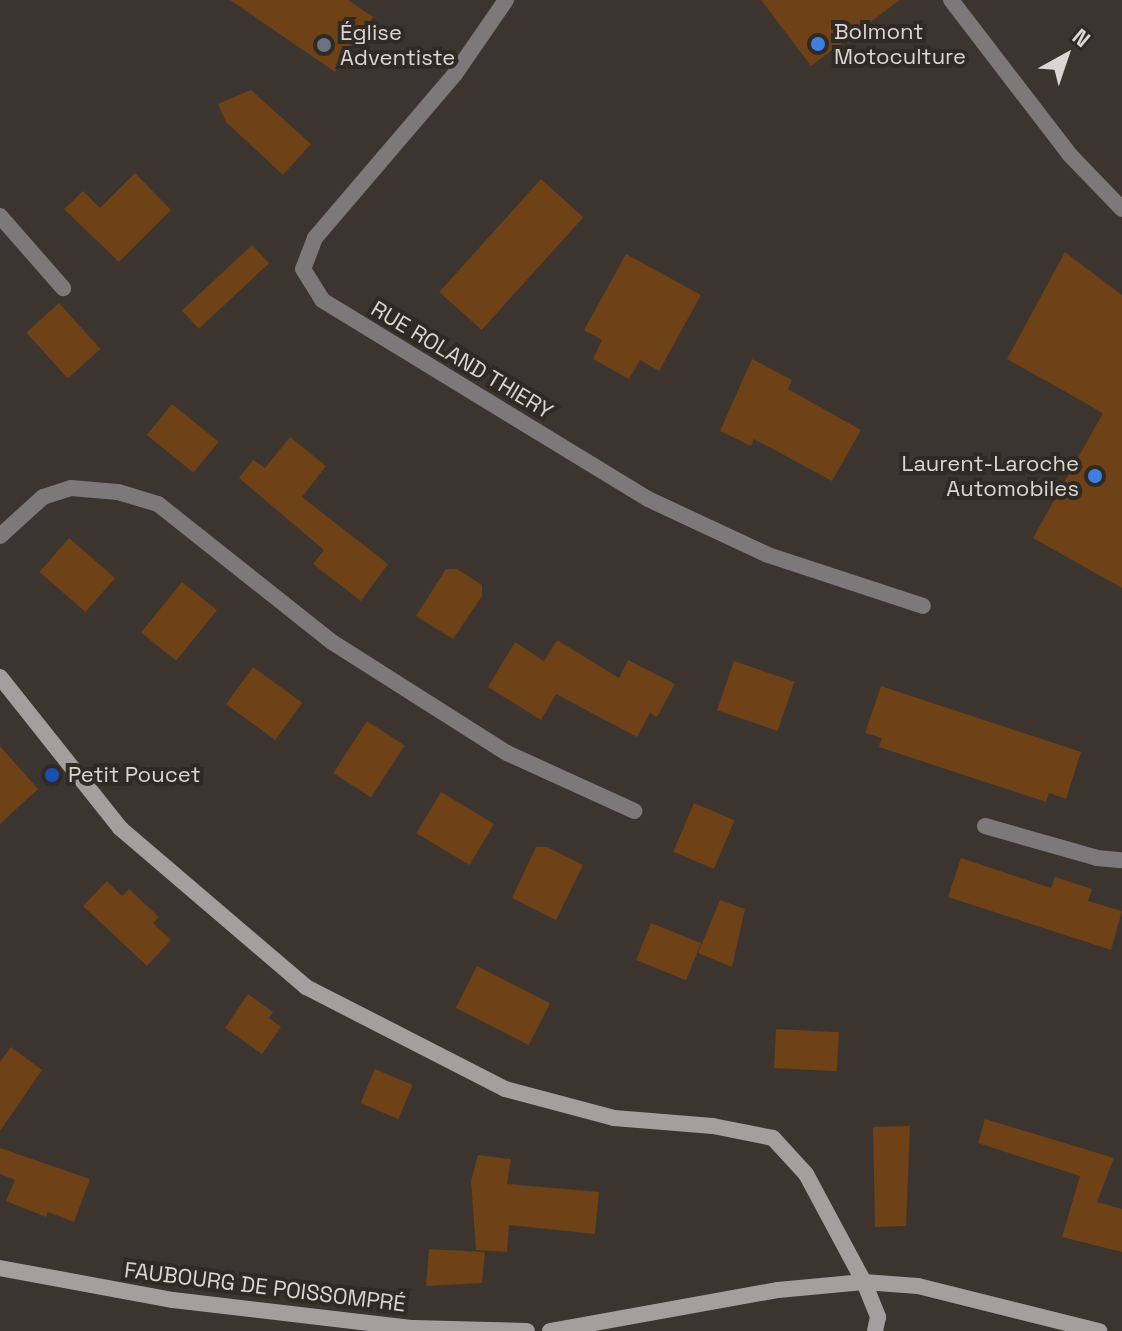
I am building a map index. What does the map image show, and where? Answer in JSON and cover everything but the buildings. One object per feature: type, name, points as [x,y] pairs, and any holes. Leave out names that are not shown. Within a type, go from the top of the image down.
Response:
[{"type":"street","name":"RUE ROLAND THIERY","points":[[506,0],[455,74],[315,238],[303,269],[322,300],[648,499],[768,555],[923,606]]},
{"type":"street","points":[[951,0],[1070,155],[1122,209]]},
{"type":"street","points":[[0,216],[63,288]]},
{"type":"street","points":[[0,536],[43,497],[71,488],[118,492],[158,504],[332,642],[507,753],[634,811]]},
{"type":"street","points":[[0,677],[120,828],[306,987],[505,1089],[614,1118],[713,1126],[773,1138],[806,1174],[864,1282],[878,1317],[875,1331]]},
{"type":"street","points":[[985,826],[1097,858],[1122,860]]},
{"type":"street","name":"FAUBOURG DE POISSOMPRÉ","points":[[0,1268],[173,1300],[413,1328],[527,1331]]},
{"type":"street","points":[[550,1331],[778,1290],[864,1282],[946,1292],[1099,1331]]},
{"type":"place","name":"Bolmont Motoculture","points":[[818,44]]},
{"type":"place","name":"Église Adventiste","points":[[324,45]]},
{"type":"place","name":"Laurent-Laroche Automobiles","points":[[1095,476]]},
{"type":"place","name":"Petit Poucet","points":[[52,775]]}]
